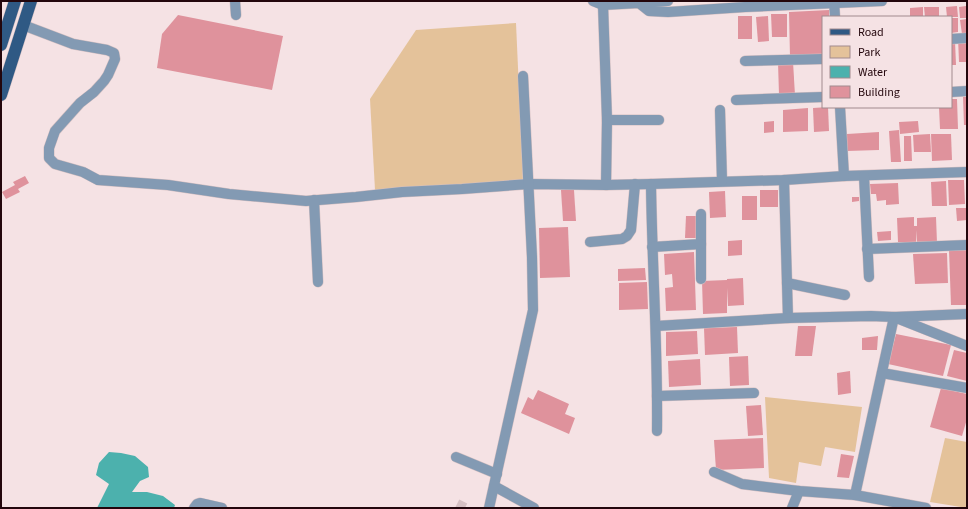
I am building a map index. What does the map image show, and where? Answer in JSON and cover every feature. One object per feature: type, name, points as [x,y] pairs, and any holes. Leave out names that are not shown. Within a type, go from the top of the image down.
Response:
[{"type":"main road","points":[[1,44],[5,21],[15,1]]},
{"type":"main road","points":[[1,95],[31,1]]},
{"type":"street","points":[[235,1],[236,15]]},
{"type":"street","points":[[593,1],[603,5],[668,1]]},
{"type":"street","points":[[639,3],[649,11],[668,12],[834,2],[882,1]]},
{"type":"street","points":[[834,2],[835,16]]},
{"type":"street","points":[[603,5],[608,120],[606,185]]},
{"type":"street","points":[[23,25],[73,44],[107,50],[114,53],[115,59],[104,81],[94,92],[80,103],[55,132],[49,148],[49,158],[55,164],[83,172],[98,180],[168,185],[229,194],[306,201],[402,192],[529,184],[651,184],[967,172]]},
{"type":"street","points":[[952,38],[967,38]]},
{"type":"street","points":[[745,61],[822,59]]},
{"type":"street","points":[[489,508],[533,310],[529,184],[523,76]]},
{"type":"street","points":[[952,92],[967,91]]},
{"type":"street","points":[[736,100],[822,97]]},
{"type":"street","points":[[840,108],[844,176]]},
{"type":"street","points":[[720,110],[722,181]]},
{"type":"street","points":[[608,120],[659,120]]},
{"type":"street","points":[[864,176],[868,277]]},
{"type":"street","points":[[784,180],[788,318]]},
{"type":"street","points":[[590,242],[622,239],[627,236],[631,230],[634,184]]},
{"type":"street","points":[[651,184],[652,247],[656,326],[657,430]]},
{"type":"street","points":[[314,200],[318,282]]},
{"type":"street","points":[[701,214],[702,279]]},
{"type":"street","points":[[652,247],[701,244]]},
{"type":"street","points":[[867,250],[967,245]]},
{"type":"street","points":[[787,283],[845,295]]},
{"type":"street","points":[[656,326],[788,318],[871,316],[894,317],[967,314]]},
{"type":"street","points":[[894,317],[967,346]]},
{"type":"street","points":[[855,495],[894,317]]},
{"type":"street","points":[[882,373],[967,388]]},
{"type":"street","points":[[657,396],[754,393]]},
{"type":"street","points":[[456,457],[497,474]]},
{"type":"street","points":[[714,472],[742,484],[799,491],[855,495],[896,506],[926,508]]},
{"type":"street","points":[[494,486],[521,504],[534,508]]},
{"type":"street","points":[[792,508],[799,491]]},
{"type":"street","points":[[194,508],[200,503],[222,508]]},
{"type":"green space","points":[[516,23],[523,180],[375,190],[370,99],[416,30]]},
{"type":"green space","points":[[765,397],[862,407],[855,452],[825,447],[821,466],[799,462],[796,483],[769,478]]},
{"type":"green space","points":[[945,438],[967,442],[967,508],[930,502]]},
{"type":"water","points":[[109,452],[135,456],[148,467],[149,477],[140,481],[132,492],[147,492],[163,496],[175,505],[174,508],[97,508],[109,484],[96,475],[99,463]]},
{"type":"building","points":[[957,6],[958,17],[947,16],[946,7]]},
{"type":"building","points":[[966,6],[966,18],[960,18],[959,7]]},
{"type":"building","points":[[923,7],[923,16],[910,16],[910,8]]},
{"type":"building","points":[[924,7],[939,7],[939,16],[925,16]]},
{"type":"building","points":[[829,10],[829,16],[822,16],[822,56],[790,57],[789,12]]},
{"type":"building","points":[[771,14],[787,14],[787,37],[772,37]]},
{"type":"building","points":[[178,15],[283,36],[272,90],[157,68],[162,34]]},
{"type":"building","points":[[738,16],[752,16],[752,39],[738,39]]},
{"type":"building","points":[[768,16],[769,41],[758,42],[756,17]]},
{"type":"building","points":[[952,18],[958,18],[958,32],[952,33]]},
{"type":"building","points":[[967,19],[967,34],[962,34],[960,20]]},
{"type":"building","points":[[958,38],[967,38],[967,62],[959,62]]},
{"type":"building","points":[[952,41],[955,41],[956,65],[952,65]]},
{"type":"building","points":[[793,62],[795,95],[779,95],[778,63]]},
{"type":"building","points":[[963,97],[967,97],[967,125],[964,125]]},
{"type":"building","points":[[952,99],[957,99],[958,129],[940,129],[939,108],[952,108]]},
{"type":"building","points":[[808,108],[808,131],[783,132],[783,110]]},
{"type":"building","points":[[813,108],[828,108],[829,131],[814,132]]},
{"type":"building","points":[[774,121],[774,132],[764,133],[764,122]]},
{"type":"building","points":[[918,121],[919,132],[900,134],[899,122]]},
{"type":"building","points":[[899,130],[901,162],[891,162],[889,131]]},
{"type":"building","points":[[879,132],[879,150],[847,151],[847,134]]},
{"type":"building","points":[[930,134],[931,152],[914,152],[913,135]]},
{"type":"building","points":[[931,134],[951,134],[952,160],[932,161]]},
{"type":"building","points":[[904,136],[911,136],[912,161],[904,161]]},
{"type":"building","points":[[25,176],[29,183],[18,189],[20,192],[6,199],[2,192],[15,185],[13,182]]},
{"type":"building","points":[[948,180],[964,180],[965,204],[949,205]]},
{"type":"building","points":[[946,181],[947,206],[932,206],[931,182]]},
{"type":"building","points":[[898,183],[899,204],[886,205],[886,200],[877,201],[876,194],[871,194],[870,184]]},
{"type":"building","points":[[561,190],[574,190],[576,221],[563,221]]},
{"type":"building","points":[[760,190],[778,190],[778,207],[760,207]]},
{"type":"building","points":[[725,191],[726,217],[710,218],[709,192]]},
{"type":"building","points":[[742,196],[757,196],[757,220],[742,220]]},
{"type":"building","points":[[852,197],[859,197],[859,201],[852,202]]},
{"type":"building","points":[[956,208],[967,208],[967,220],[957,221]]},
{"type":"building","points":[[686,216],[697,216],[697,238],[685,238]]},
{"type":"building","points":[[914,217],[914,226],[917,226],[917,218],[936,217],[937,243],[917,243],[916,230],[916,242],[898,242],[897,218]]},
{"type":"building","points":[[568,227],[570,277],[540,278],[539,228]]},
{"type":"building","points":[[891,231],[891,240],[878,241],[877,232]]},
{"type":"building","points":[[742,240],[742,255],[728,256],[728,241]]},
{"type":"building","points":[[949,250],[967,250],[967,305],[951,305]]},
{"type":"building","points":[[694,252],[696,310],[666,311],[665,288],[673,287],[672,274],[665,275],[664,254]]},
{"type":"building","points":[[947,253],[948,283],[915,284],[913,254]]},
{"type":"building","points":[[645,268],[646,280],[618,281],[618,269]]},
{"type":"building","points":[[743,278],[744,305],[728,306],[727,288],[727,313],[703,314],[702,281]]},
{"type":"building","points":[[647,282],[648,309],[619,310],[619,283]]},
{"type":"building","points":[[798,326],[816,326],[812,356],[795,356]]},
{"type":"building","points":[[737,327],[738,353],[705,355],[704,328]]},
{"type":"building","points":[[697,331],[698,354],[666,356],[666,332]]},
{"type":"building","points":[[896,334],[951,345],[943,376],[888,364]]},
{"type":"building","points":[[878,336],[877,350],[862,350],[862,338]]},
{"type":"building","points":[[954,350],[967,353],[967,381],[947,376]]},
{"type":"building","points":[[748,356],[749,385],[730,386],[729,357]]},
{"type":"building","points":[[700,359],[701,385],[669,387],[668,361]]},
{"type":"building","points":[[850,371],[851,393],[838,395],[837,373]]},
{"type":"building","points":[[941,388],[967,394],[967,419],[962,436],[930,427]]},
{"type":"building","points":[[538,390],[569,404],[565,414],[575,418],[569,434],[521,413],[528,397],[533,400]]},
{"type":"building","points":[[761,405],[763,435],[748,436],[746,406]]},
{"type":"building","points":[[763,438],[764,468],[716,470],[714,440]]},
{"type":"building","points":[[841,454],[854,456],[849,478],[837,477]]},
{"type":"tunnel","points":[[457,504],[465,508]]}]
